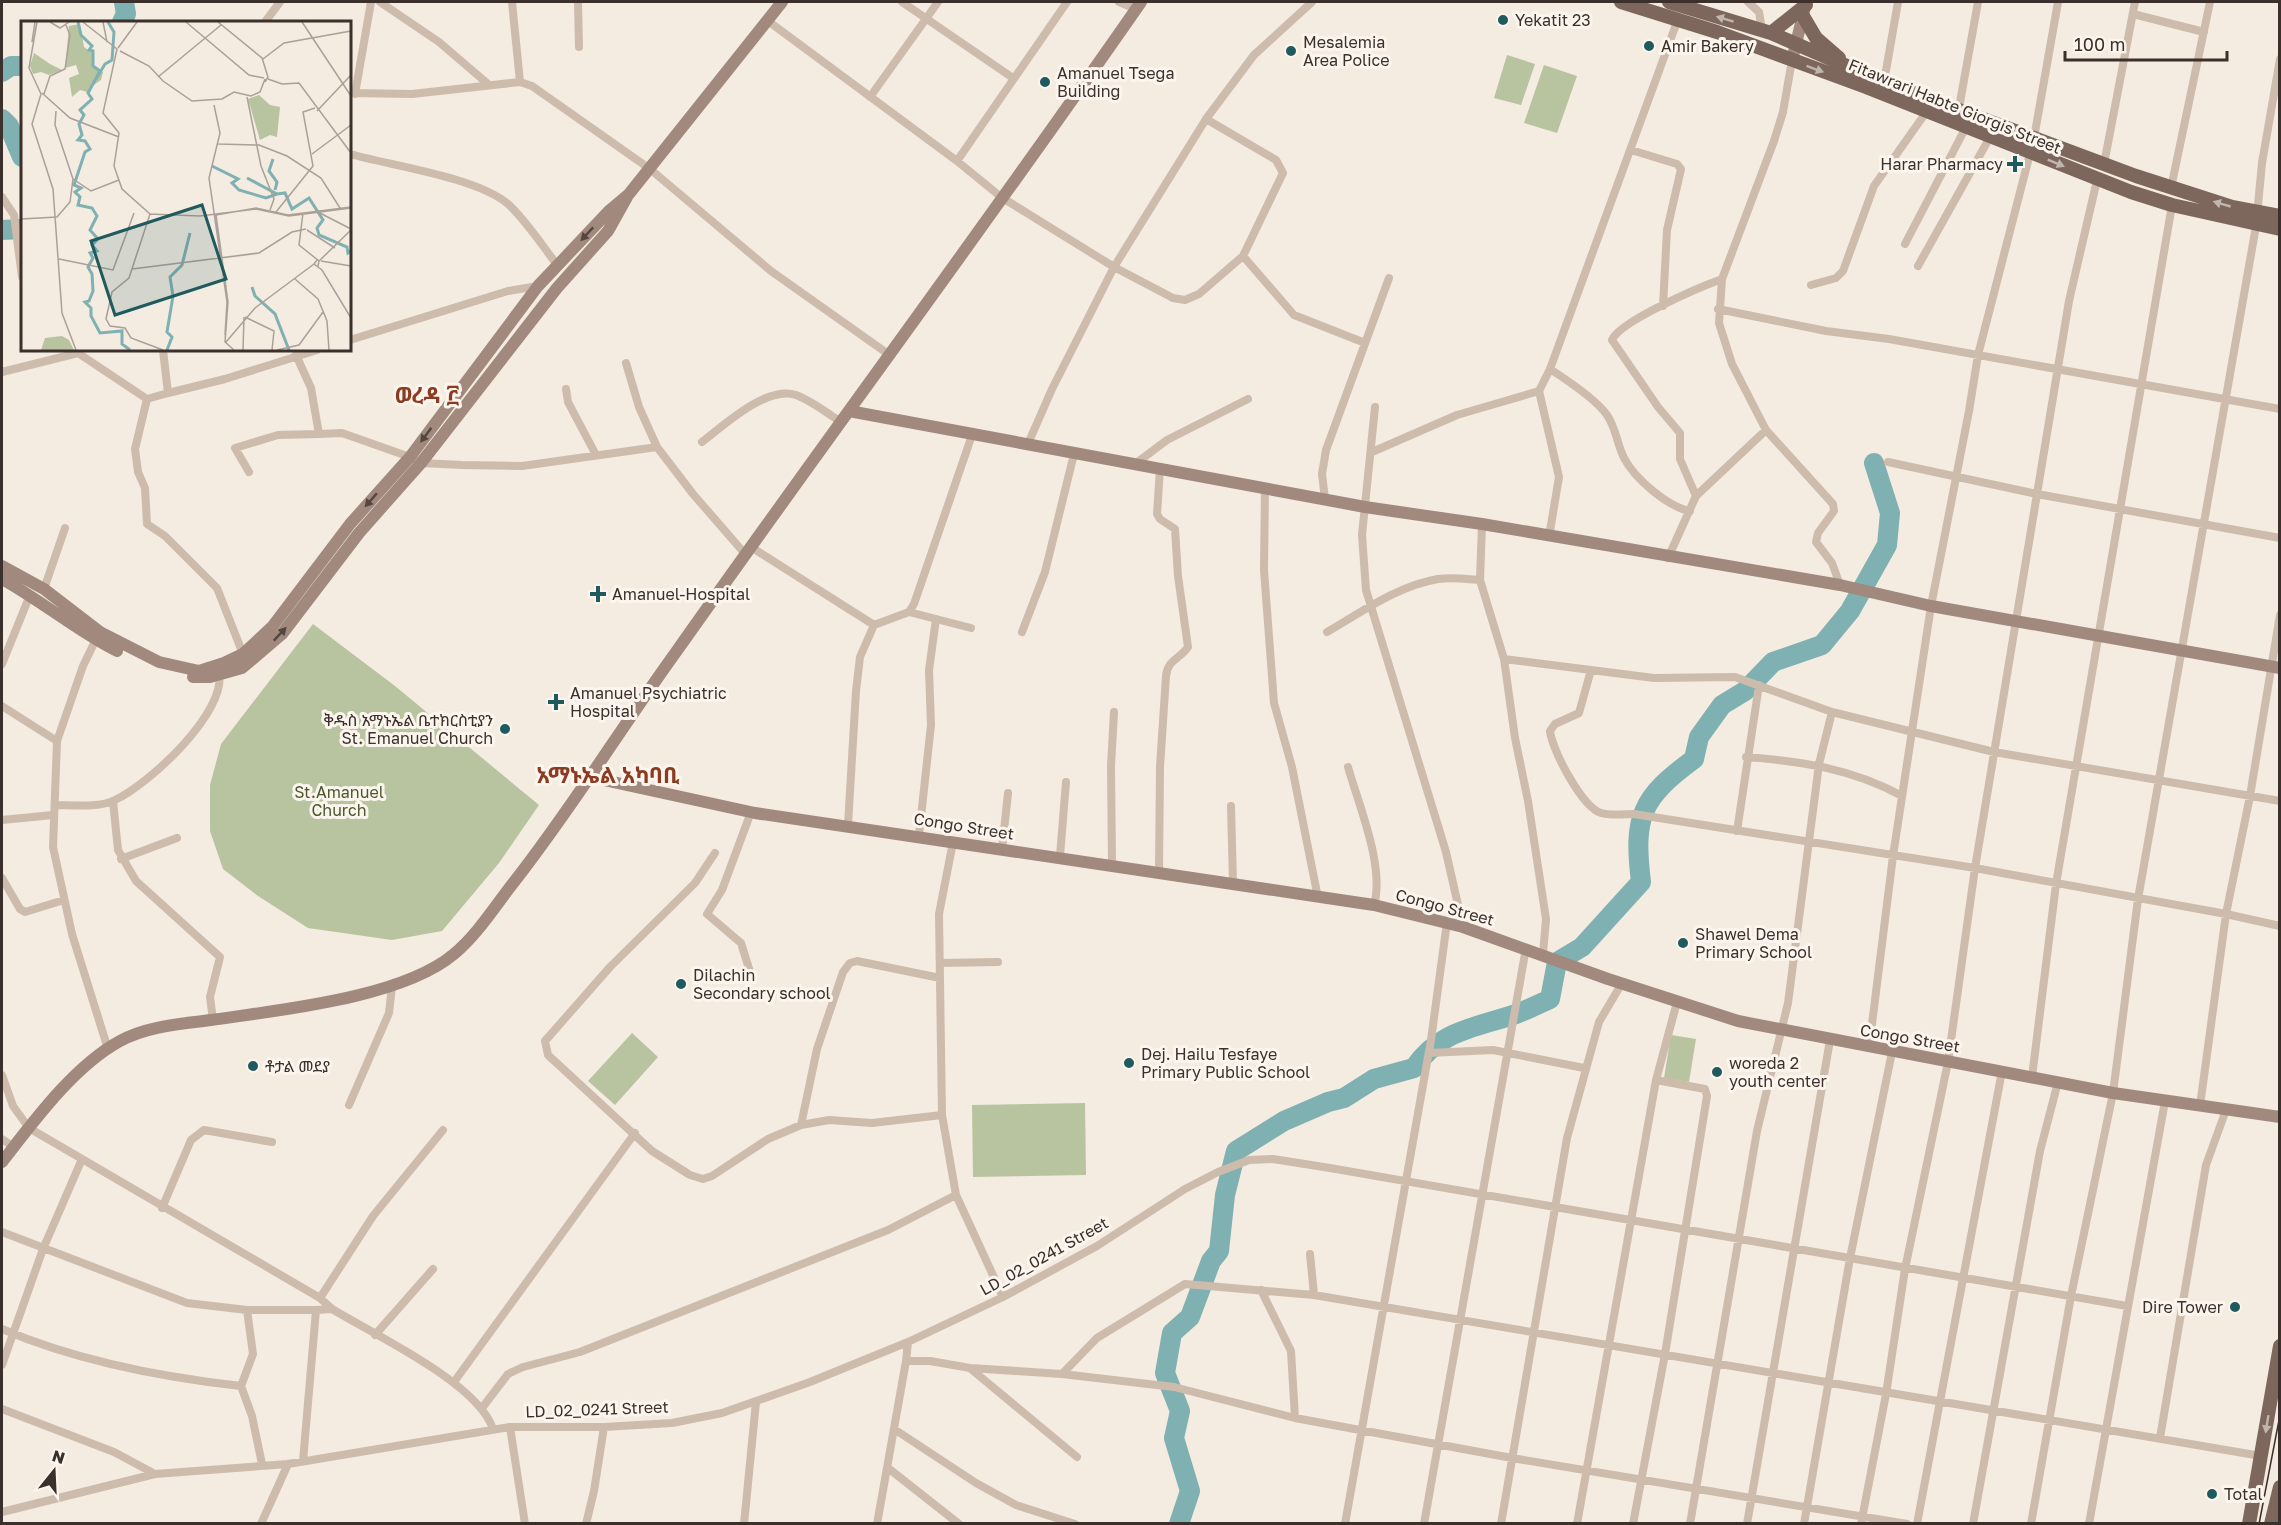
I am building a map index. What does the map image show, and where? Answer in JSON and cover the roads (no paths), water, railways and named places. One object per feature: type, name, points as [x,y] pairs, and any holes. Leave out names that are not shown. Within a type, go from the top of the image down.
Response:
[{"type":"main road","points":[[771,23],[782,2]]},
{"type":"main road","points":[[219,670],[243,654],[272,627],[350,524],[415,460],[618,217],[652,171],[790,2]]},
{"type":"main road","name":"Fitawrari Habte Giorgis Street","points":[[1621,2],[1678,19],[1792,60],[1927,111],[2097,180],[2172,206],[2257,219],[2280,229]]},
{"type":"main road","points":[[1669,2],[1767,32],[1884,82],[2257,219],[2280,216]]},
{"type":"main road","points":[[2,1162],[69,1081],[122,1039],[162,1026],[213,1020],[350,996],[392,986],[430,971],[455,953],[477,931],[532,859],[841,422],[891,356],[1001,197],[1074,101],[1138,5]]},
{"type":"main road","points":[[1767,32],[1805,8]]},
{"type":"main road","points":[[1792,60],[1805,8]]},
{"type":"main road","points":[[1805,8],[1816,38],[1848,65]]},
{"type":"main road","points":[[2,579],[98,636],[135,652],[188,670],[242,668],[282,634],[415,460],[538,286],[610,210],[652,171]]},
{"type":"main road","points":[[618,217],[629,194]]},
{"type":"main road","points":[[849,411],[1365,507],[1482,524],[1668,558],[1844,586],[1931,606],[2276,668]]},
{"type":"main road","points":[[2,566],[44,589],[98,636]]},
{"type":"main road","name":"Congo Street","points":[[590,777],[751,812],[1060,856],[1374,905],[1463,927],[1738,1021],[1869,1048],[2113,1093],[2280,1117]]},
{"type":"main road","points":[[2249,1524],[2280,1346]]},
{"type":"main road","points":[[2271,1524],[2280,1487]]},
{"type":"street","points":[[266,21],[280,2]]},
{"type":"street","points":[[370,2],[352,94],[412,94],[520,82],[546,95],[652,171],[771,271],[891,356]]},
{"type":"street","points":[[380,2],[439,42],[488,84]]},
{"type":"street","points":[[512,2],[520,82]]},
{"type":"street","points":[[578,2],[579,47]]},
{"type":"street","points":[[902,2],[1013,78]]},
{"type":"street","points":[[870,97],[938,2]]},
{"type":"street","points":[[957,161],[1067,2]]},
{"type":"street","points":[[1119,2],[1138,5]]},
{"type":"street","points":[[1028,446],[1052,389],[1114,267],[1206,120],[1254,55],[1312,2]]},
{"type":"street","points":[[1748,2],[1759,12],[1767,32]]},
{"type":"street","points":[[1884,82],[1898,2]]},
{"type":"street","points":[[1959,108],[1978,2]]},
{"type":"street","points":[[1869,1048],[1893,855],[1931,606],[1978,355],[2034,138],[2058,2]]},
{"type":"street","points":[[2104,164],[2135,2]]},
{"type":"street","points":[[2171,188],[2210,2]]},
{"type":"street","points":[[2133,14],[2204,32]]},
{"type":"street","points":[[1549,537],[1559,477],[1539,392],[1550,369],[1678,19]]},
{"type":"street","points":[[771,23],[957,161],[1001,197],[1114,267],[1173,298],[1185,300],[1199,294],[1243,256],[1283,173],[1282,167],[1276,160],[1206,120]]},
{"type":"street","points":[[2031,1524],[2071,1296],[2113,1093],[2138,899],[2257,219],[2262,163],[2280,58]]},
{"type":"street","points":[[1792,60],[1783,112],[1774,141],[1722,279],[1718,309],[1719,323],[1732,364],[1766,430],[1833,504],[1834,511],[1815,538],[1844,586]]},
{"type":"street","points":[[1811,285],[1836,278],[1843,272],[1874,186],[1927,111]]},
{"type":"street","points":[[1905,244],[1966,127]]},
{"type":"street","points":[[1918,266],[1990,137]]},
{"type":"street","points":[[1631,150],[1677,164],[1681,169],[1667,230],[1663,306]]},
{"type":"street","points":[[351,154],[452,180],[495,196],[509,205],[558,266]]},
{"type":"street","points":[[1861,1520],[1886,1394],[1905,1269],[1948,1062],[1975,868],[2072,285],[2097,180]]},
{"type":"street","points":[[2,197],[14,215],[21,267]]},
{"type":"street","points":[[2032,1077],[2056,884],[2172,206]]},
{"type":"street","points":[[1243,256],[1278,300],[1294,315],[1365,343]]},
{"type":"street","points":[[1325,499],[1322,474],[1326,450],[1389,278]]},
{"type":"street","points":[[1696,496],[1680,459],[1680,433],[1658,407],[1612,340],[1616,333],[1663,306],[1722,279]]},
{"type":"street","points":[[351,340],[508,291],[538,286]]},
{"type":"street","points":[[1718,309],[1826,331],[1978,355],[2059,372],[2280,409]]},
{"type":"street","points":[[2,372],[76,351],[147,399]]},
{"type":"street","points":[[163,351],[168,393]]},
{"type":"street","points":[[147,399],[225,379],[313,351]]},
{"type":"street","points":[[296,355],[311,388],[319,434]]},
{"type":"street","points":[[626,363],[639,406],[657,447],[693,494],[749,551],[874,625]]},
{"type":"street","points":[[1550,369],[1577,387],[1606,413],[1630,466],[1668,503],[1677,509],[1690,512]]},
{"type":"street","points":[[566,389],[568,402],[596,454]]},
{"type":"street","points":[[1372,452],[1457,415],[1539,392]]},
{"type":"street","points":[[702,442],[765,398],[783,393],[808,400],[841,422]]},
{"type":"street","points":[[147,399],[135,448],[138,472],[145,488],[147,524],[165,536],[216,588],[243,654]]},
{"type":"street","points":[[1135,464],[1167,440],[1248,399]]},
{"type":"street","points":[[1375,407],[1365,507],[1363,560],[1369,608],[1402,705],[1446,852],[1463,927]]},
{"type":"street","points":[[1668,558],[1696,496],[1766,430]]},
{"type":"street","points":[[249,472],[235,448],[278,435],[342,433],[415,460],[522,466],[657,447]]},
{"type":"street","points":[[909,612],[972,435]]},
{"type":"street","points":[[1022,632],[1045,572],[1074,454]]},
{"type":"street","points":[[1888,462],[2037,494],[2280,538]]},
{"type":"street","points":[[1159,872],[1160,766],[1167,666],[1172,659],[1188,647],[1178,576],[1178,537],[1175,529],[1160,519],[1157,514],[1160,469]]},
{"type":"street","points":[[1265,487],[1264,570],[1274,703],[1292,767],[1318,898]]},
{"type":"street","points":[[1482,524],[1480,580],[1504,659],[1506,683],[1554,958]]},
{"type":"street","points":[[44,589],[65,528]]},
{"type":"street","points":[[1327,632],[1400,591],[1422,583],[1440,579],[1480,580]]},
{"type":"street","points":[[2,664],[30,595]]},
{"type":"street","points":[[848,825],[860,657],[874,625],[909,612],[971,628]]},
{"type":"street","points":[[2200,1106],[2226,914],[2276,668],[2280,615]]},
{"type":"street","points":[[919,836],[931,725],[929,670],[936,619]]},
{"type":"street","points":[[98,636],[83,666],[57,741],[52,847],[64,900],[108,1048]]},
{"type":"street","points":[[1504,659],[1654,678],[1735,678],[1832,712],[1913,730],[1994,752],[2280,801]]},
{"type":"street","points":[[55,805],[113,801],[143,783],[199,727],[214,703],[219,670]]},
{"type":"street","points":[[1591,670],[1579,713],[1555,724],[1550,731],[1550,736],[1557,756],[1591,806],[1601,813],[1639,816],[1975,868],[2280,926]]},
{"type":"street","points":[[1737,831],[1756,684]]},
{"type":"street","points":[[2,706],[57,741]]},
{"type":"street","points":[[1112,864],[1111,766],[1114,712]]},
{"type":"street","points":[[1690,1524],[1757,1131],[1782,1030],[1810,843],[1819,764],[1832,712]]},
{"type":"street","points":[[1746,757],[1819,764],[1880,785],[1902,796]]},
{"type":"street","points":[[1348,767],[1375,866],[1378,883],[1374,905]]},
{"type":"street","points":[[1060,856],[1066,782]]},
{"type":"street","points":[[1002,849],[1008,793]]},
{"type":"street","points":[[113,801],[121,859],[136,881],[154,900],[219,957],[219,969],[210,997],[213,1020]]},
{"type":"street","points":[[1231,806],[1233,883]]},
{"type":"street","points":[[751,812],[722,890],[708,914],[741,943],[751,975]]},
{"type":"street","points":[[2,820],[53,815]]},
{"type":"street","points":[[121,859],[177,838]]},
{"type":"street","points":[[953,842],[939,914],[942,1115],[956,1195],[1003,1297]]},
{"type":"street","points":[[715,853],[695,883],[610,967],[545,1041],[548,1055],[635,1132],[652,1151],[690,1175],[703,1179],[712,1176],[768,1139],[801,1125],[829,1120],[872,1123],[942,1115]]},
{"type":"street","points":[[2,878],[20,909],[25,912],[64,900]]},
{"type":"street","points":[[1345,1524],[1429,1053],[1447,922]]},
{"type":"street","points":[[1424,1524],[1526,948]]},
{"type":"street","points":[[801,1125],[817,1049],[843,972],[850,963],[857,961],[940,978]]},
{"type":"street","points":[[940,963],[998,962]]},
{"type":"street","points":[[1501,1524],[1567,1138],[1584,1068],[1599,1022],[1622,983]]},
{"type":"street","points":[[349,1105],[390,1013],[392,986]]},
{"type":"street","points":[[1577,1524],[1607,1343],[1656,1080],[1677,1002]]},
{"type":"street","points":[[1747,1524],[1830,1040]]},
{"type":"street","points":[[1429,1053],[1471,1049],[1507,1053],[1584,1068]]},
{"type":"street","points":[[1804,1524],[1850,1258],[1892,1052]]},
{"type":"street","points":[[1917,1524],[1961,1278],[2002,1071]]},
{"type":"street","points":[[2,1075],[13,1106],[29,1128],[162,1208],[320,1298],[332,1309],[454,1382],[482,1408],[493,1429]]},
{"type":"street","points":[[1633,1524],[1665,1354],[1707,1096],[1705,1089],[1698,1086],[1656,1080]]},
{"type":"street","points":[[1973,1524],[2040,1151],[2058,1082]]},
{"type":"street","points":[[2089,1524],[2165,1101]]},
{"type":"street","points":[[2160,1438],[2206,1165],[2226,1110]]},
{"type":"street","points":[[162,1208],[195,1135],[204,1130],[272,1142]]},
{"type":"street","points":[[320,1298],[373,1216],[443,1130]]},
{"type":"street","points":[[454,1382],[635,1132]]},
{"type":"street","points":[[2,1139],[14,1147]]},
{"type":"street","points":[[2,1365],[43,1249],[82,1159]]},
{"type":"street","name":"LD_02_0241 Street","points":[[2,1512],[155,1474],[262,1464],[288,1464],[510,1427],[604,1427],[672,1423],[722,1413],[756,1402],[908,1342],[1003,1297],[1097,1246],[1185,1189],[1218,1172],[1249,1160],[1273,1159],[1405,1182]]},
{"type":"street","points":[[1405,1182],[2127,1306]]},
{"type":"street","points":[[482,1408],[508,1374],[523,1366],[580,1352],[877,1234],[956,1195]]},
{"type":"street","points":[[2,1232],[187,1303],[247,1310],[332,1309]]},
{"type":"street","points":[[1310,1254],[1314,1294]]},
{"type":"street","points":[[375,1335],[433,1269]]},
{"type":"street","points":[[1062,1374],[1097,1338],[1174,1288],[1200,1284],[1314,1294],[1607,1343],[1886,1394],[2262,1456]]},
{"type":"street","points":[[1261,1290],[1291,1351],[1295,1418]]},
{"type":"street","points":[[247,1310],[253,1354],[241,1386],[252,1416],[262,1464]]},
{"type":"street","points":[[303,1461],[316,1310]]},
{"type":"street","points":[[2,1329],[133,1370],[241,1386]]},
{"type":"street","points":[[877,1524],[908,1342]]},
{"type":"street","points":[[906,1361],[930,1361],[970,1368],[1062,1374],[1174,1387],[1295,1418],[1512,1458],[1697,1486],[1807,1506],[1861,1520],[1907,1524]]},
{"type":"street","points":[[970,1368],[1077,1457]]},
{"type":"street","points":[[744,1524],[756,1402]]},
{"type":"street","points":[[2,1409],[114,1452],[155,1474]]},
{"type":"street","points":[[510,1427],[525,1524]]},
{"type":"street","points":[[586,1524],[594,1491],[604,1427]]},
{"type":"street","points":[[894,1429],[976,1483],[1016,1505],[1075,1524]]},
{"type":"street","points":[[261,1524],[288,1464]]},
{"type":"street","points":[[888,1468],[959,1524]]},
{"type":"waterway","points":[[122,21],[126,14],[124,2]]},
{"type":"waterway","points":[[2,72],[11,66],[21,66]]},
{"type":"waterway","points":[[2,119],[9,126],[21,155]]},
{"type":"waterway","points":[[2,230],[21,229]]},
{"type":"waterway","points":[[1179,1524],[1190,1491],[1174,1438],[1180,1411],[1165,1373],[1172,1333],[1190,1317],[1211,1261],[1219,1251],[1225,1195],[1236,1151],[1284,1121],[1328,1102],[1344,1098],[1374,1079],[1414,1068],[1435,1046],[1459,1032],[1516,1014],[1550,999],[1557,962],[1582,947],[1641,882],[1638,840],[1645,810],[1662,785],[1694,759],[1699,737],[1722,705],[1745,691],[1773,662],[1822,645],[1850,611],[1887,545],[1890,513],[1874,463]]},
{"type":"tram line","points":[[2259,1524],[2280,1415]]},
{"type":"place","name":"Yekatit 23","points":[[1503,20]]},
{"type":"place","name":"Amir Bakery","points":[[1649,46]]},
{"type":"place","name":"Mesalemia Area Police","points":[[1291,51]]},
{"type":"place","name":"Amanuel Tsega Building","points":[[1045,82]]},
{"type":"place","name":"Harar Pharmacy","points":[[2015,164]]},
{"type":"place","name":"Amanuel-Hospital","points":[[598,594]]},
{"type":"place","name":"Amanuel Psychiatric Hospital","points":[[556,702]]},
{"type":"place","name":"ቅዱስ አማኑኤል ቤተክርስቲያን St. Emanuel Church","points":[[505,729]]},
{"type":"place","name":"Shawel Dema Primary School","points":[[1683,943]]},
{"type":"place","name":"Dilachin Secondary school","points":[[681,984]]},
{"type":"place","name":"Dej. Hailu Tesfaye Primary Public School","points":[[1129,1063]]},
{"type":"place","name":"ቶታል መደያ","points":[[253,1066]]},
{"type":"place","name":"woreda 2 youth center","points":[[1717,1072]]},
{"type":"place","name":"Dire Tower","points":[[2235,1307]]},
{"type":"place","name":"Total","points":[[2212,1494]]},
{"type":"district","name":"ወረዳ ፫","points":[[427,395]]},
{"type":"district","name":"አማኑኤል አካባቢ","points":[[608,775]]},
{"type":"park label","name":"St.Amanuel Church","points":[[339,801]]}]
